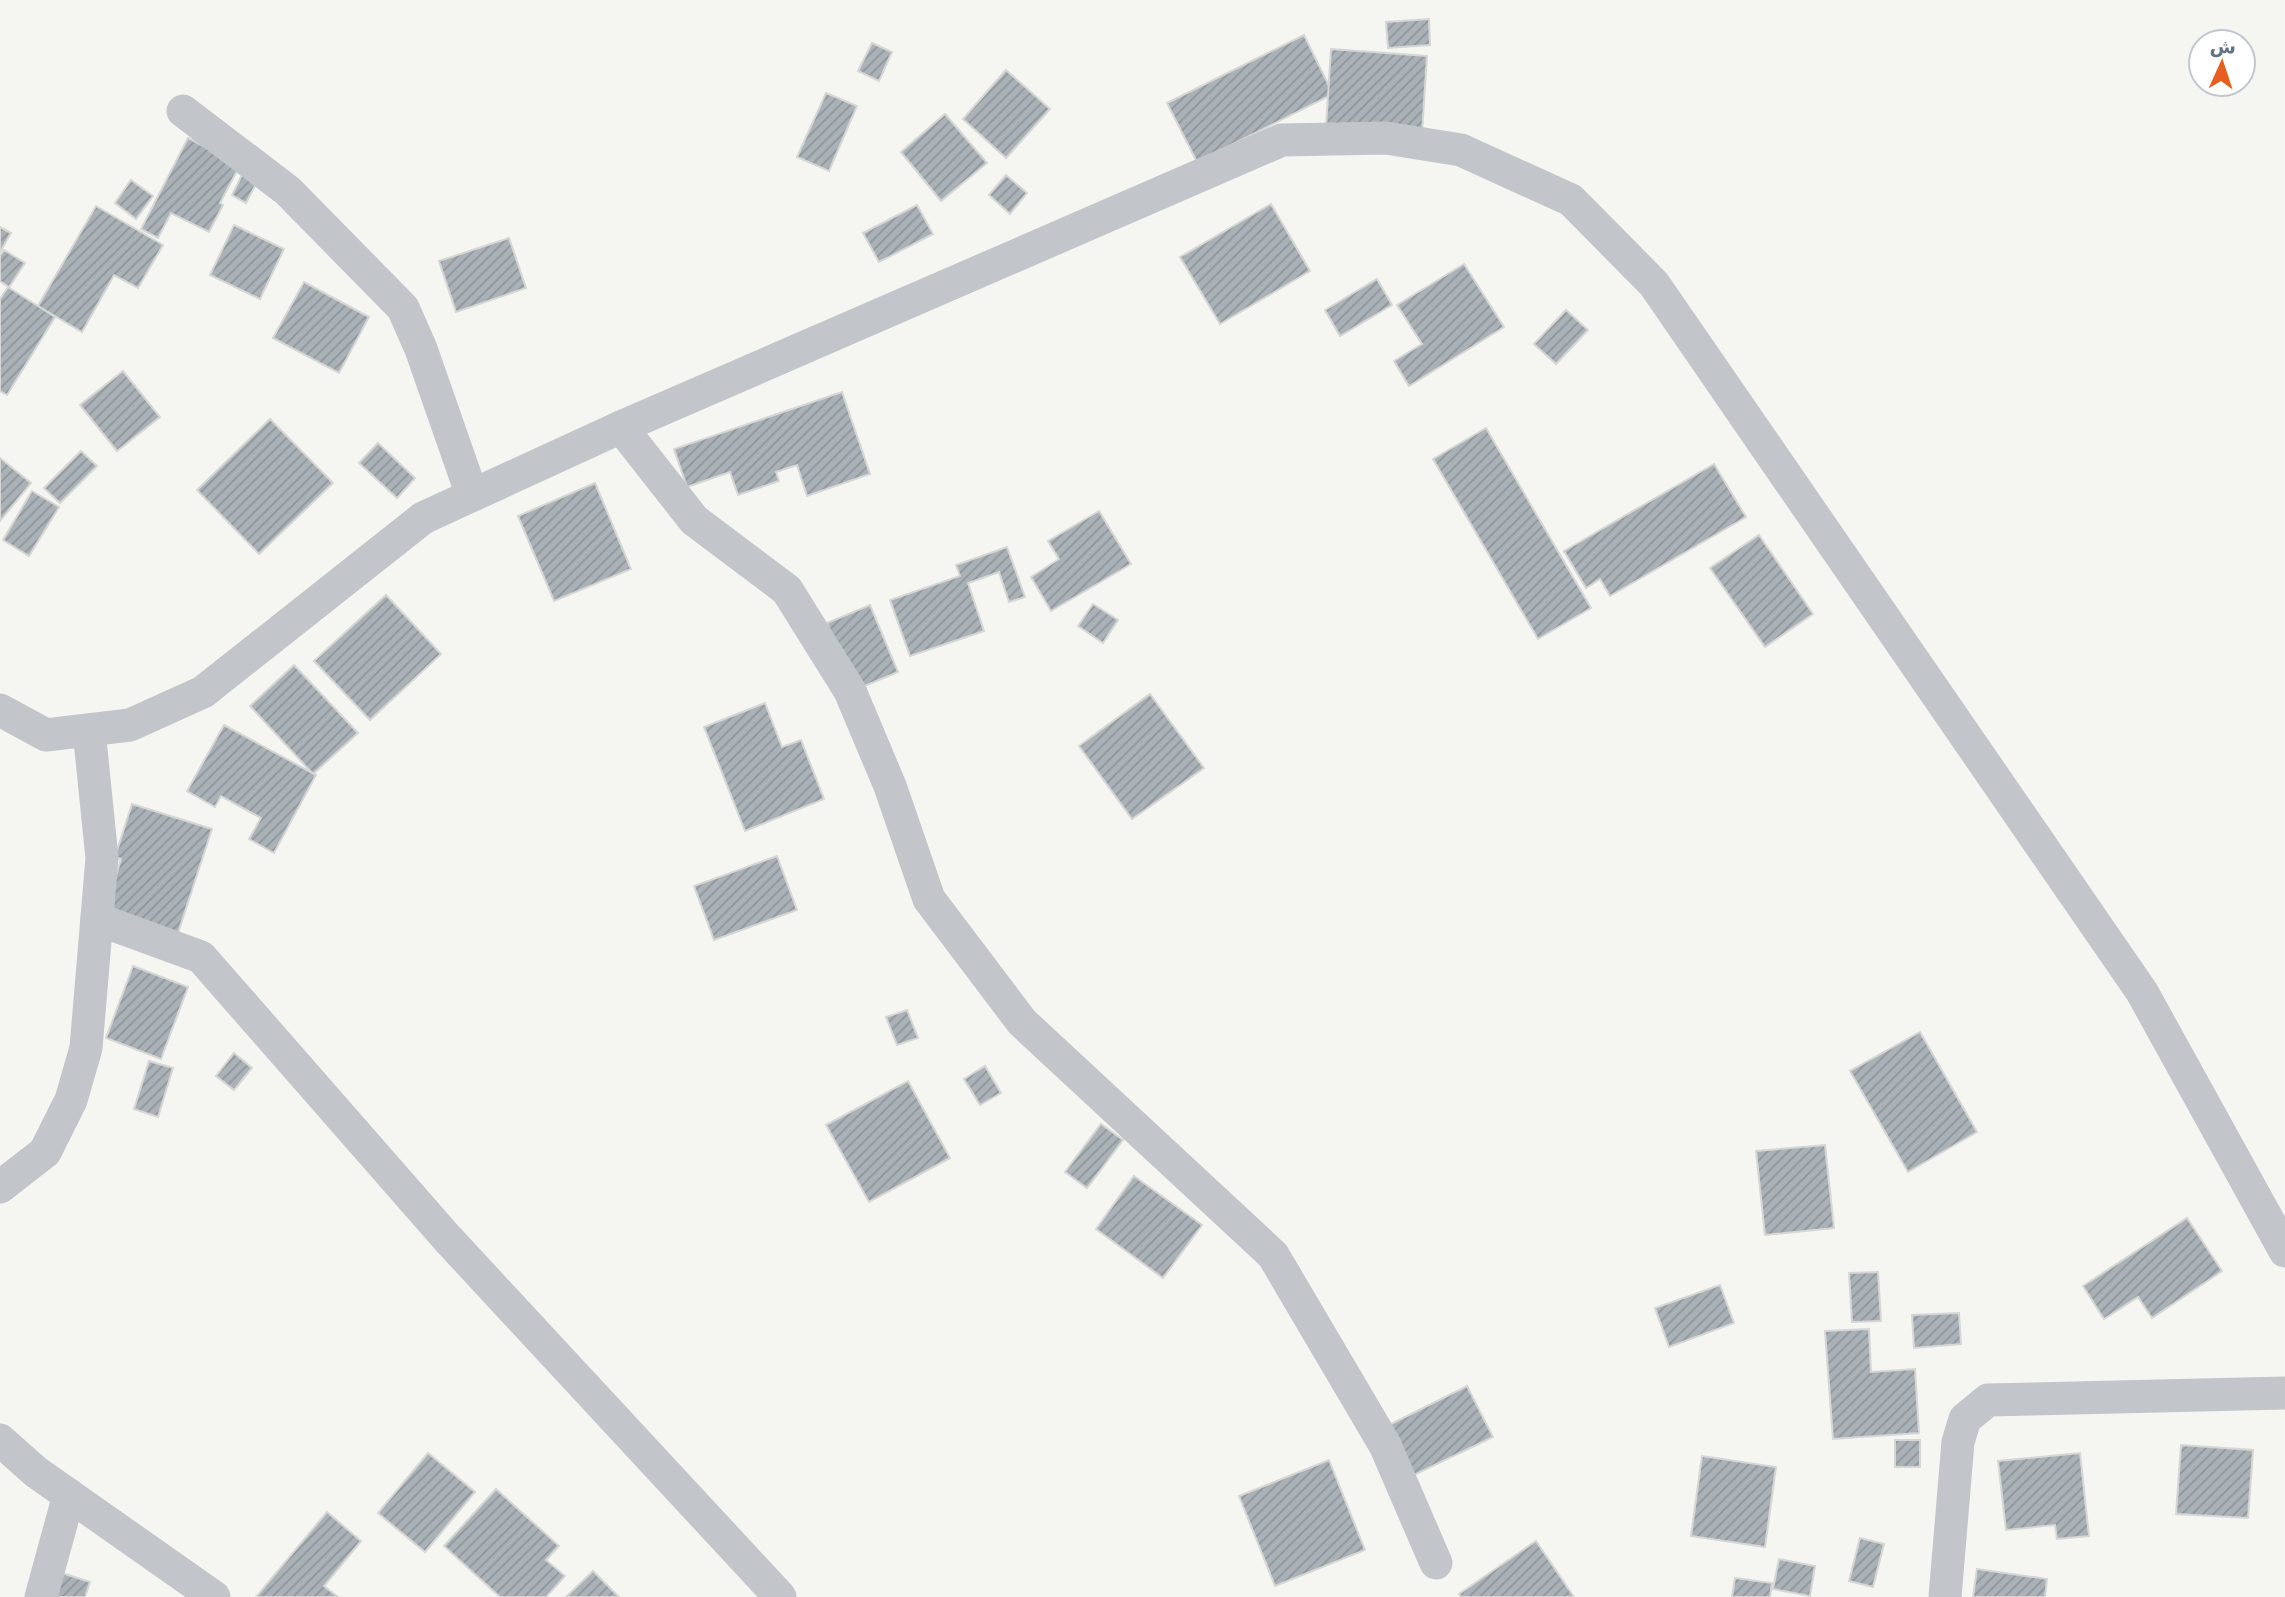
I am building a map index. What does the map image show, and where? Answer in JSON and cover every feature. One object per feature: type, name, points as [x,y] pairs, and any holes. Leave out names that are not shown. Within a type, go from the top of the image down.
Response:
[{"type":"street","points":[[183,111],[288,191],[403,309],[421,349],[472,495]]},
{"type":"street","points":[[0,710],[46,735],[130,725],[203,692],[423,518],[621,426],[1282,141],[1386,138],[1461,150],[1571,200],[1654,284],[2143,992],[2285,1251]]},
{"type":"street","points":[[621,426],[694,520],[787,590],[850,691],[890,786],[929,899],[1022,1022],[1273,1255],[1385,1445],[1436,1563]]},
{"type":"street","points":[[0,1187],[45,1152],[71,1100],[86,1048],[102,858],[89,730]]},
{"type":"street","points":[[97,919],[201,957],[447,1238],[780,1597]]},
{"type":"street","points":[[1945,1597],[1958,1443],[1965,1419],[1989,1400],[2285,1393]]},
{"type":"street","points":[[0,1440],[36,1472],[214,1597]]},
{"type":"street","points":[[41,1597],[68,1495]]},
{"type":"building","points":[[1429,19],[1430,45],[1388,48],[1386,22]]},
{"type":"building","points":[[1304,35],[1333,94],[1197,162],[1167,103]]},
{"type":"building","points":[[872,43],[892,52],[879,81],[858,71]]},
{"type":"building","points":[[1331,49],[1427,56],[1422,133],[1326,127]]},
{"type":"building","points":[[1006,70],[1050,109],[1006,158],[963,119]]},
{"type":"building","points":[[826,93],[857,106],[829,171],[797,157]]},
{"type":"building","points":[[945,114],[987,163],[941,201],[901,152]]},
{"type":"building","points":[[188,138],[240,165],[220,203],[223,205],[209,232],[171,213],[158,238],[141,229]]},
{"type":"building","points":[[243,173],[258,180],[246,203],[232,195]]},
{"type":"building","points":[[1006,175],[1027,193],[1010,214],[989,195]]},
{"type":"building","points":[[131,180],[153,196],[136,219],[115,203]]},
{"type":"building","points":[[1271,204],[1310,271],[1220,324],[1180,257]]},
{"type":"building","points":[[917,205],[933,234],[879,262],[863,233]]},
{"type":"building","points":[[96,206],[163,245],[138,288],[114,275],[82,332],[38,306]]},
{"type":"building","points":[[234,225],[284,249],[260,299],[210,275]]},
{"type":"building","points":[[0,227],[11,233],[0,252]]},
{"type":"building","points":[[509,238],[526,288],[456,312],[439,261]]},
{"type":"building","points":[[4,250],[25,263],[9,287],[0,281],[0,256]]},
{"type":"building","points":[[1464,264],[1504,327],[1409,386],[1394,361],[1422,344],[1397,305]]},
{"type":"building","points":[[1377,279],[1392,305],[1340,336],[1325,310]]},
{"type":"building","points":[[304,282],[369,317],[339,373],[273,338]]},
{"type":"building","points":[[8,287],[55,317],[7,395],[0,391],[0,299]]},
{"type":"building","points":[[1566,310],[1588,330],[1556,364],[1534,344]]},
{"type":"building","points":[[123,371],[160,417],[117,451],[80,405]]},
{"type":"building","points":[[842,392],[870,474],[807,496],[797,465],[776,472],[779,481],[738,495],[730,472],[687,487],[674,449]]},
{"type":"building","points":[[270,419],[333,483],[259,554],[197,490]]},
{"type":"building","points":[[1486,428],[1591,608],[1538,639],[1433,459]]},
{"type":"building","points":[[378,443],[415,478],[397,498],[359,463]]},
{"type":"building","points":[[81,451],[97,466],[60,503],[44,488]]},
{"type":"building","points":[[0,458],[31,483],[0,521]]},
{"type":"building","points":[[1714,464],[1746,517],[1610,596],[1600,579],[1586,588],[1564,551]]},
{"type":"building","points":[[595,483],[631,569],[554,601],[518,516]]},
{"type":"building","points":[[32,491],[59,507],[29,556],[3,540]]},
{"type":"building","points":[[1099,511],[1131,564],[1051,611],[1031,577],[1059,559],[1048,541]]},
{"type":"building","points":[[1759,535],[1813,614],[1765,647],[1710,568]]},
{"type":"building","points":[[1007,547],[1025,597],[1009,602],[999,572],[968,583],[984,631],[910,656],[890,600],[960,576],[956,565]]},
{"type":"building","points":[[386,595],[441,654],[370,720],[314,661]]},
{"type":"building","points":[[1093,604],[1118,620],[1103,643],[1078,626]]},
{"type":"building","points":[[870,605],[898,672],[855,690],[827,623]]},
{"type":"building","points":[[294,665],[358,733],[313,774],[250,706]]},
{"type":"building","points":[[1150,694],[1204,768],[1132,819],[1079,746]]},
{"type":"building","points":[[765,703],[782,747],[801,740],[824,799],[745,831],[704,727]]},
{"type":"building","points":[[224,725],[316,775],[274,853],[249,839],[261,818],[221,796],[215,807],[187,791]]},
{"type":"building","points":[[132,804],[212,829],[178,933],[106,910],[121,859],[115,857]]},
{"type":"building","points":[[777,856],[797,910],[714,940],[694,886]]},
{"type":"building","points":[[133,966],[188,987],[161,1059],[106,1038]]},
{"type":"building","points":[[907,1010],[918,1038],[897,1045],[886,1017]]},
{"type":"building","points":[[1920,1032],[1977,1132],[1908,1172],[1850,1071]]},
{"type":"building","points":[[234,1053],[252,1068],[234,1090],[216,1076]]},
{"type":"building","points":[[149,1061],[173,1068],[158,1117],[134,1109]]},
{"type":"building","points":[[985,1066],[1001,1093],[980,1105],[964,1079]]},
{"type":"building","points":[[908,1081],[950,1158],[869,1202],[826,1125]]},
{"type":"building","points":[[1101,1124],[1123,1140],[1087,1188],[1065,1172]]},
{"type":"building","points":[[1825,1145],[1834,1228],[1765,1235],[1756,1151]]},
{"type":"building","points":[[1134,1176],[1202,1225],[1163,1278],[1096,1229]]},
{"type":"building","points":[[2187,1218],[2222,1271],[2152,1318],[2138,1297],[2104,1319],[2083,1286]]},
{"type":"building","points":[[1878,1272],[1881,1321],[1852,1322],[1849,1273]]},
{"type":"building","points":[[1720,1285],[1734,1323],[1669,1347],[1655,1308]]},
{"type":"building","points":[[1959,1313],[1961,1344],[1914,1348],[1912,1315]]},
{"type":"building","points":[[1869,1329],[1871,1372],[1915,1369],[1919,1433],[1833,1439],[1825,1331]]},
{"type":"building","points":[[1467,1386],[1493,1437],[1414,1475],[1389,1425]]},
{"type":"building","points":[[1895,1440],[1920,1440],[1920,1467],[1895,1467]]},
{"type":"building","points":[[2181,1445],[2253,1450],[2248,1518],[2176,1514]]},
{"type":"building","points":[[428,1453],[475,1492],[425,1552],[378,1513]]},
{"type":"building","points":[[2080,1453],[2089,1536],[2057,1539],[2055,1525],[2006,1530],[1998,1461]]},
{"type":"building","points":[[1702,1456],[1776,1467],[1765,1547],[1691,1536]]},
{"type":"building","points":[[1329,1460],[1365,1550],[1275,1586],[1239,1496]]},
{"type":"building","points":[[496,1489],[559,1546],[546,1560],[565,1576],[546,1597],[500,1597],[444,1546]]},
{"type":"building","points":[[327,1512],[361,1541],[324,1586],[338,1597],[256,1597]]},
{"type":"building","points":[[1860,1538],[1884,1544],[1873,1587],[1849,1581]]},
{"type":"building","points":[[1536,1541],[1574,1597],[1461,1597],[1459,1594]]},
{"type":"building","points":[[1779,1559],[1815,1566],[1810,1596],[1773,1589]]},
{"type":"building","points":[[1977,1569],[2047,1579],[2045,1597],[1973,1597]]},
{"type":"building","points":[[593,1571],[619,1597],[566,1597]]},
{"type":"building","points":[[62,1573],[90,1582],[85,1597],[54,1597]]},
{"type":"building","points":[[1735,1578],[1772,1583],[1770,1597],[1732,1597]]}]
